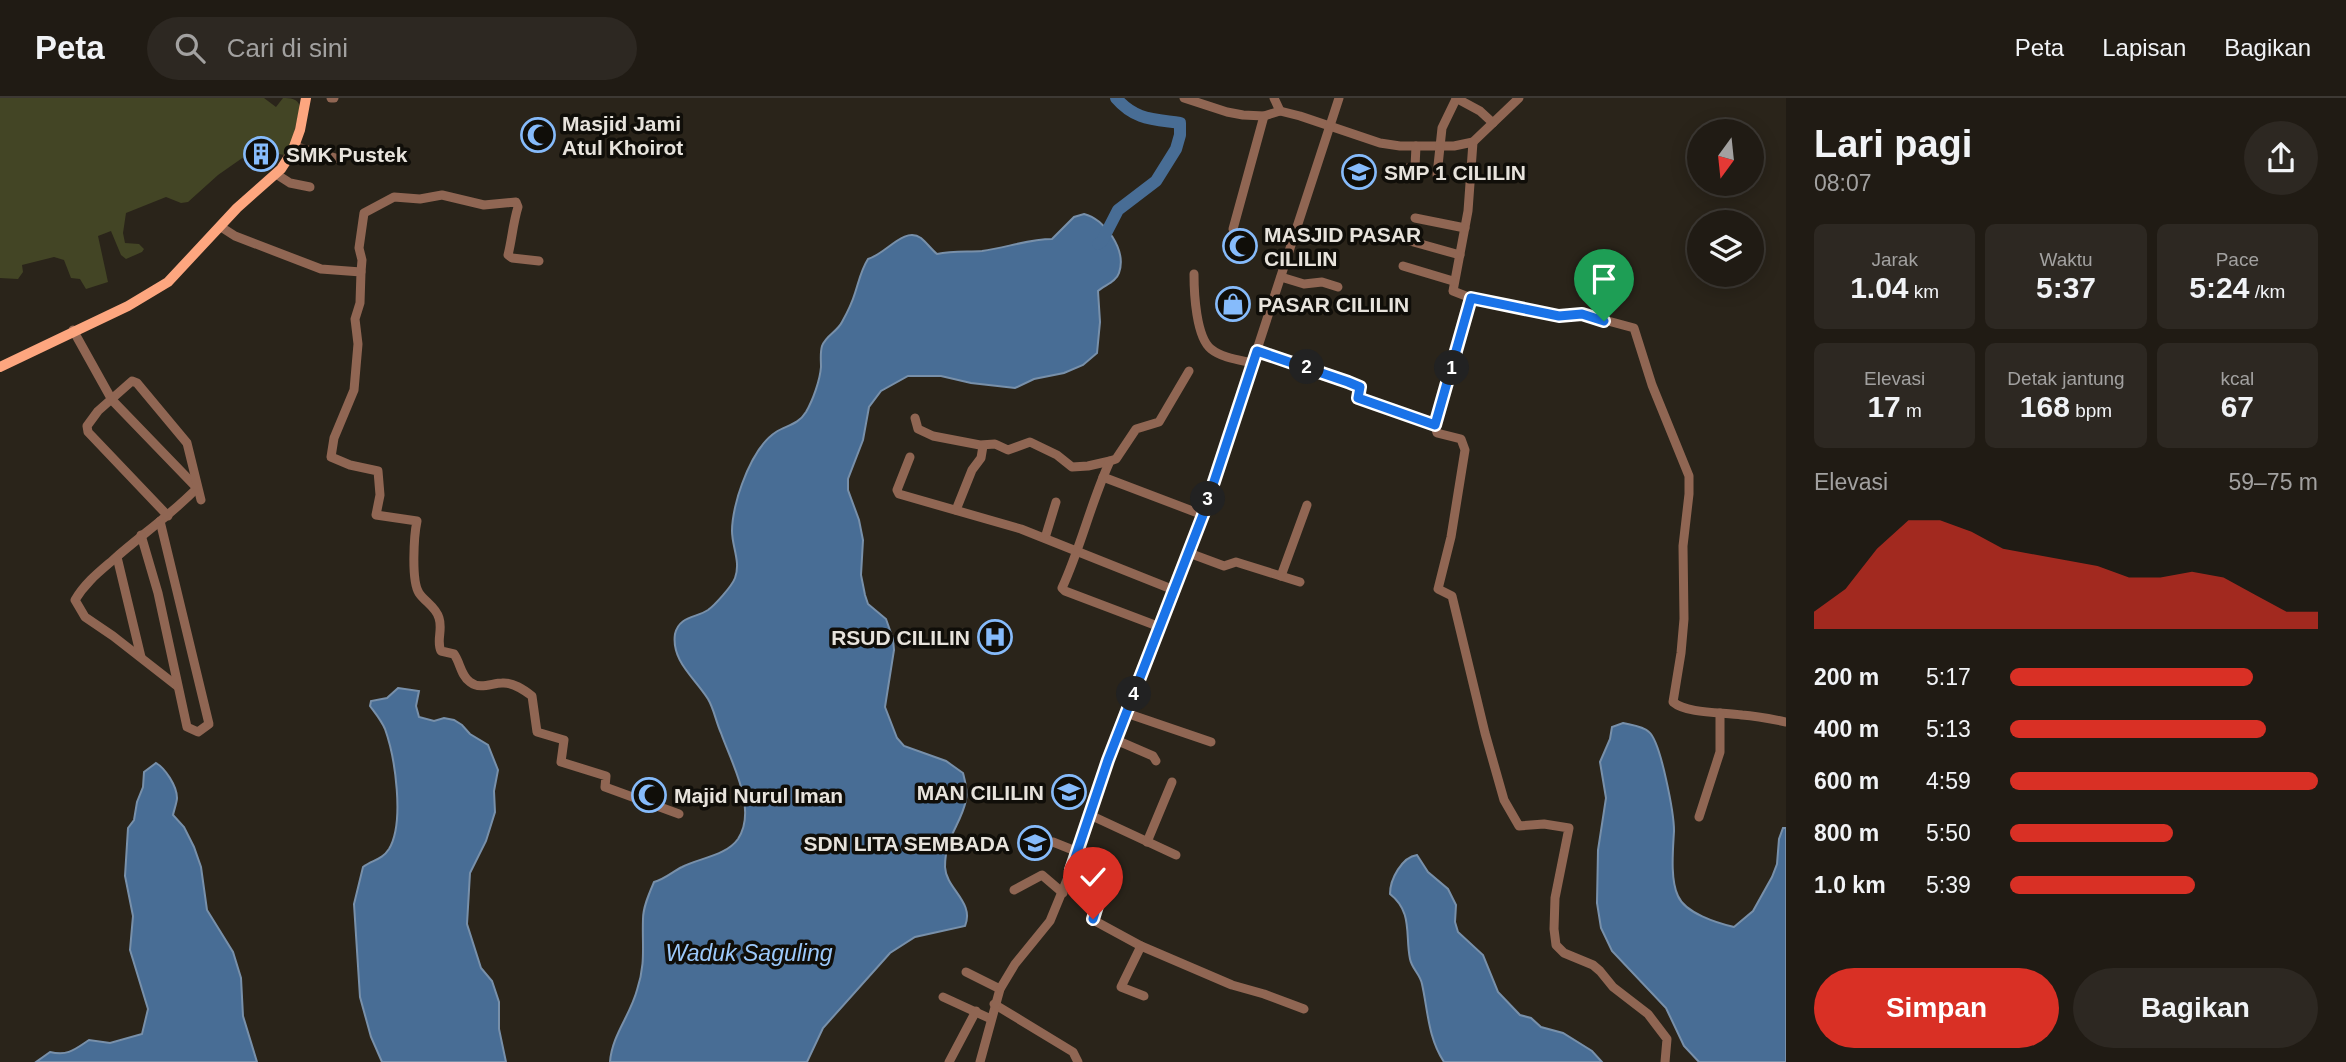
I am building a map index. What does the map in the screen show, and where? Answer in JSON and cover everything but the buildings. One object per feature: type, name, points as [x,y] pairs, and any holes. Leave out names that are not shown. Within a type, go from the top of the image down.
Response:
[{"type":"main road","points":[[0,367],[128,306],[163,286],[236,208],[276,174],[288,159],[300,130],[308,98]]},
{"type":"street","points":[[1184,98],[1227,112],[1264,117],[1280,111],[1380,143],[1416,146],[1473,142],[1519,98]]},
{"type":"street","points":[[1274,98],[1280,111]]},
{"type":"street","points":[[980,1062],[1000,989],[1015,964],[1051,921],[1063,893],[1126,713],[1203,515],[1339,98]]},
{"type":"street","points":[[1437,175],[1444,120],[1456,98],[1480,111],[1493,122]]},
{"type":"street","points":[[1233,229],[1264,117]]},
{"type":"street","points":[[1473,142],[1465,228],[1453,281],[1454,293],[1559,316],[1582,314],[1635,330],[1652,386],[1689,476],[1683,546],[1684,619],[1673,702],[1678,706],[1786,722]]},
{"type":"street","points":[[294,146],[339,159]]},
{"type":"street","points":[[1408,168],[1415,167],[1416,146]]},
{"type":"street","points":[[276,174],[289,183],[310,187]]},
{"type":"street","points":[[539,261],[512,258],[508,255],[518,207],[516,202],[484,205],[442,195],[420,200],[394,197],[364,213],[359,248],[362,260],[360,303],[355,318],[358,344],[355,386],[334,438],[331,457],[350,465],[378,471],[380,495],[376,515],[417,521],[414,537],[415,583],[420,595],[438,615],[441,651],[454,654],[466,677],[474,684],[487,687],[502,683],[511,684],[532,696],[537,732],[564,740],[561,762],[606,776],[608,790],[679,814]]},
{"type":"street","points":[[1415,218],[1465,228]]},
{"type":"street","points":[[220,227],[235,236],[321,269],[361,272]]},
{"type":"street","points":[[1410,241],[1460,255]]},
{"type":"street","points":[[1403,266],[1453,281]]},
{"type":"street","points":[[1194,274],[1197,312],[1208,346],[1219,354],[1253,363]]},
{"type":"street","points":[[1282,277],[1304,285],[1322,282],[1338,287]]},
{"type":"street","points":[[1471,298],[1435,425],[1437,433],[1461,439],[1465,450],[1451,537],[1438,589],[1452,596],[1503,797],[1519,826],[1544,824],[1569,827],[1555,898],[1556,945],[1564,953],[1593,965],[1613,986],[1648,1014],[1667,1039],[1665,1062]]},
{"type":"street","points":[[74,330],[112,400],[197,488]]},
{"type":"street","points":[[1257,351],[1348,382],[1360,387],[1358,398],[1435,425]]},
{"type":"street","points":[[915,418],[916,427],[920,431],[933,436],[983,446],[995,444],[1008,450],[1030,442],[1057,455],[1072,467],[1088,466],[1117,458],[1136,429],[1159,422],[1189,371]]},
{"type":"street","points":[[141,535],[158,593],[187,727],[198,732],[209,724],[164,518],[88,432],[87,426],[98,411],[132,382],[137,383],[187,443],[201,500]]},
{"type":"street","points":[[956,510],[972,470],[981,458],[983,446]]},
{"type":"street","points":[[910,457],[898,493],[1045,538],[1174,590]]},
{"type":"street","points":[[1110,461],[1062,590],[1160,627]]},
{"type":"street","points":[[1103,477],[1203,515]]},
{"type":"street","points":[[177,686],[142,657],[85,617],[75,600],[83,586],[197,488]]},
{"type":"street","points":[[1045,538],[1056,502]]},
{"type":"street","points":[[1281,576],[1307,505]]},
{"type":"street","points":[[1189,553],[1224,566],[1236,562],[1300,582]]},
{"type":"street","points":[[117,556],[142,657]]},
{"type":"street","points":[[1126,713],[1211,742]]},
{"type":"street","points":[[1699,817],[1720,752],[1720,713]]},
{"type":"street","points":[[1116,740],[1153,756],[1156,761]]},
{"type":"street","points":[[1147,842],[1172,782]]},
{"type":"street","points":[[1090,815],[1176,855]]},
{"type":"street","points":[[1023,839],[1053,842],[1077,852]]},
{"type":"street","points":[[1071,870],[1102,890],[1095,921],[1141,946],[1232,985],[1304,1009]]},
{"type":"street","points":[[1014,890],[1042,875],[1063,893]]},
{"type":"street","points":[[1141,946],[1121,988],[1144,996]]},
{"type":"street","points":[[967,972],[1000,989]]},
{"type":"street","points":[[943,997],[991,1019]]},
{"type":"street","points":[[994,1004],[1073,1052],[1078,1062]]},
{"type":"street","points":[[949,1062],[976,1011]]},
{"type":"green space","points":[[0,98],[264,98],[276,107],[283,98],[291,98],[296,100],[300,107],[290,150],[284,155],[279,154],[265,136],[246,148],[248,154],[218,175],[188,202],[181,203],[166,197],[126,213],[123,233],[125,243],[139,244],[144,249],[142,252],[126,259],[121,255],[111,231],[98,236],[108,282],[86,289],[80,279],[71,278],[64,260],[54,257],[22,265],[23,272],[18,279],[0,278]]},
{"type":"water","name":"Waduk Saguling","points":[[1084,214],[1099,222],[1112,237],[1121,264],[1118,276],[1098,291],[1100,322],[1097,353],[1083,365],[1064,373],[1034,379],[1015,388],[971,383],[941,376],[908,376],[881,391],[869,407],[863,440],[848,479],[848,490],[863,540],[861,575],[865,595],[868,604],[886,619],[893,639],[894,650],[885,707],[897,738],[904,746],[946,761],[963,773],[966,800],[950,839],[945,867],[966,910],[965,926],[915,937],[890,953],[823,1028],[807,1062],[610,1062],[614,1043],[640,980],[643,963],[643,914],[654,882],[727,849],[738,839],[743,827],[744,800],[736,771],[710,703],[680,661],[675,634],[684,621],[711,608],[735,578],[737,566],[732,531],[734,513],[742,484],[755,455],[764,442],[796,422],[806,412],[819,378],[822,346],[844,319],[868,259],[902,238],[915,235],[937,254],[982,251],[1052,239],[1074,217]]},
{"type":"water","points":[[398,688],[419,691],[416,706],[419,717],[434,721],[444,718],[454,720],[488,745],[498,770],[494,791],[495,812],[486,841],[470,873],[467,924],[481,968],[492,981],[499,1002],[499,1029],[506,1062],[382,1062],[371,1037],[360,997],[354,904],[363,867],[386,853],[397,823],[397,789],[392,756],[385,729],[370,706],[371,701],[387,698]]},
{"type":"water","points":[[1623,723],[1646,730],[1654,738],[1666,779],[1673,822],[1675,889],[1682,902],[1694,912],[1734,927],[1753,911],[1772,877],[1777,864],[1779,839],[1783,828],[1786,828],[1786,1062],[1699,1062],[1684,1046],[1666,1008],[1612,951],[1601,928],[1597,903],[1598,850],[1606,798],[1600,762],[1612,727]]},
{"type":"water","points":[[156,763],[167,773],[175,788],[177,798],[173,815],[184,827],[194,847],[201,867],[207,910],[233,952],[241,978],[243,1016],[257,1062],[36,1062],[50,1052],[66,1053],[89,1040],[110,1043],[142,1034],[148,1009],[130,950],[133,916],[125,876],[128,828],[134,820],[144,772]]},
{"type":"water","points":[[1417,855],[1428,872],[1448,889],[1456,905],[1455,922],[1458,932],[1483,955],[1498,992],[1520,1015],[1531,1018],[1541,1027],[1563,1033],[1592,1051],[1602,1062],[1444,1062],[1432,1034],[1421,980],[1410,959],[1405,916],[1390,894],[1392,882],[1402,864]]},
{"type":"waterway","points":[[1098,244],[1118,210],[1156,181],[1176,149],[1180,135],[1180,123],[1137,115],[1116,98]]},
{"type":"place","name":"Masjid Jami Atul Khoirot","points":[[538,135]]},
{"type":"place","name":"SMK Pustek","points":[[261,154]]},
{"type":"place","name":"SMP 1 CILILIN","points":[[1359,172]]},
{"type":"place","name":"MASJID PASAR CILILIN","points":[[1240,246]]},
{"type":"place","name":"PASAR CILILIN","points":[[1233,304]]},
{"type":"place","name":"RSUD CILILIN","points":[[995,637]]},
{"type":"place","name":"MAN CILILIN","points":[[1069,792]]},
{"type":"place","name":"Majid Nurul Iman","points":[[649,795]]},
{"type":"place","name":"SDN LITA SEMBADA","points":[[1035,843]]},
{"type":"route","points":[[1093,919],[1102,890],[1071,870],[1108,760],[1203,515],[1257,351],[1330,374],[1360,387],[1358,398],[1435,425],[1471,298],[1559,316],[1582,314],[1604,321]]}]
